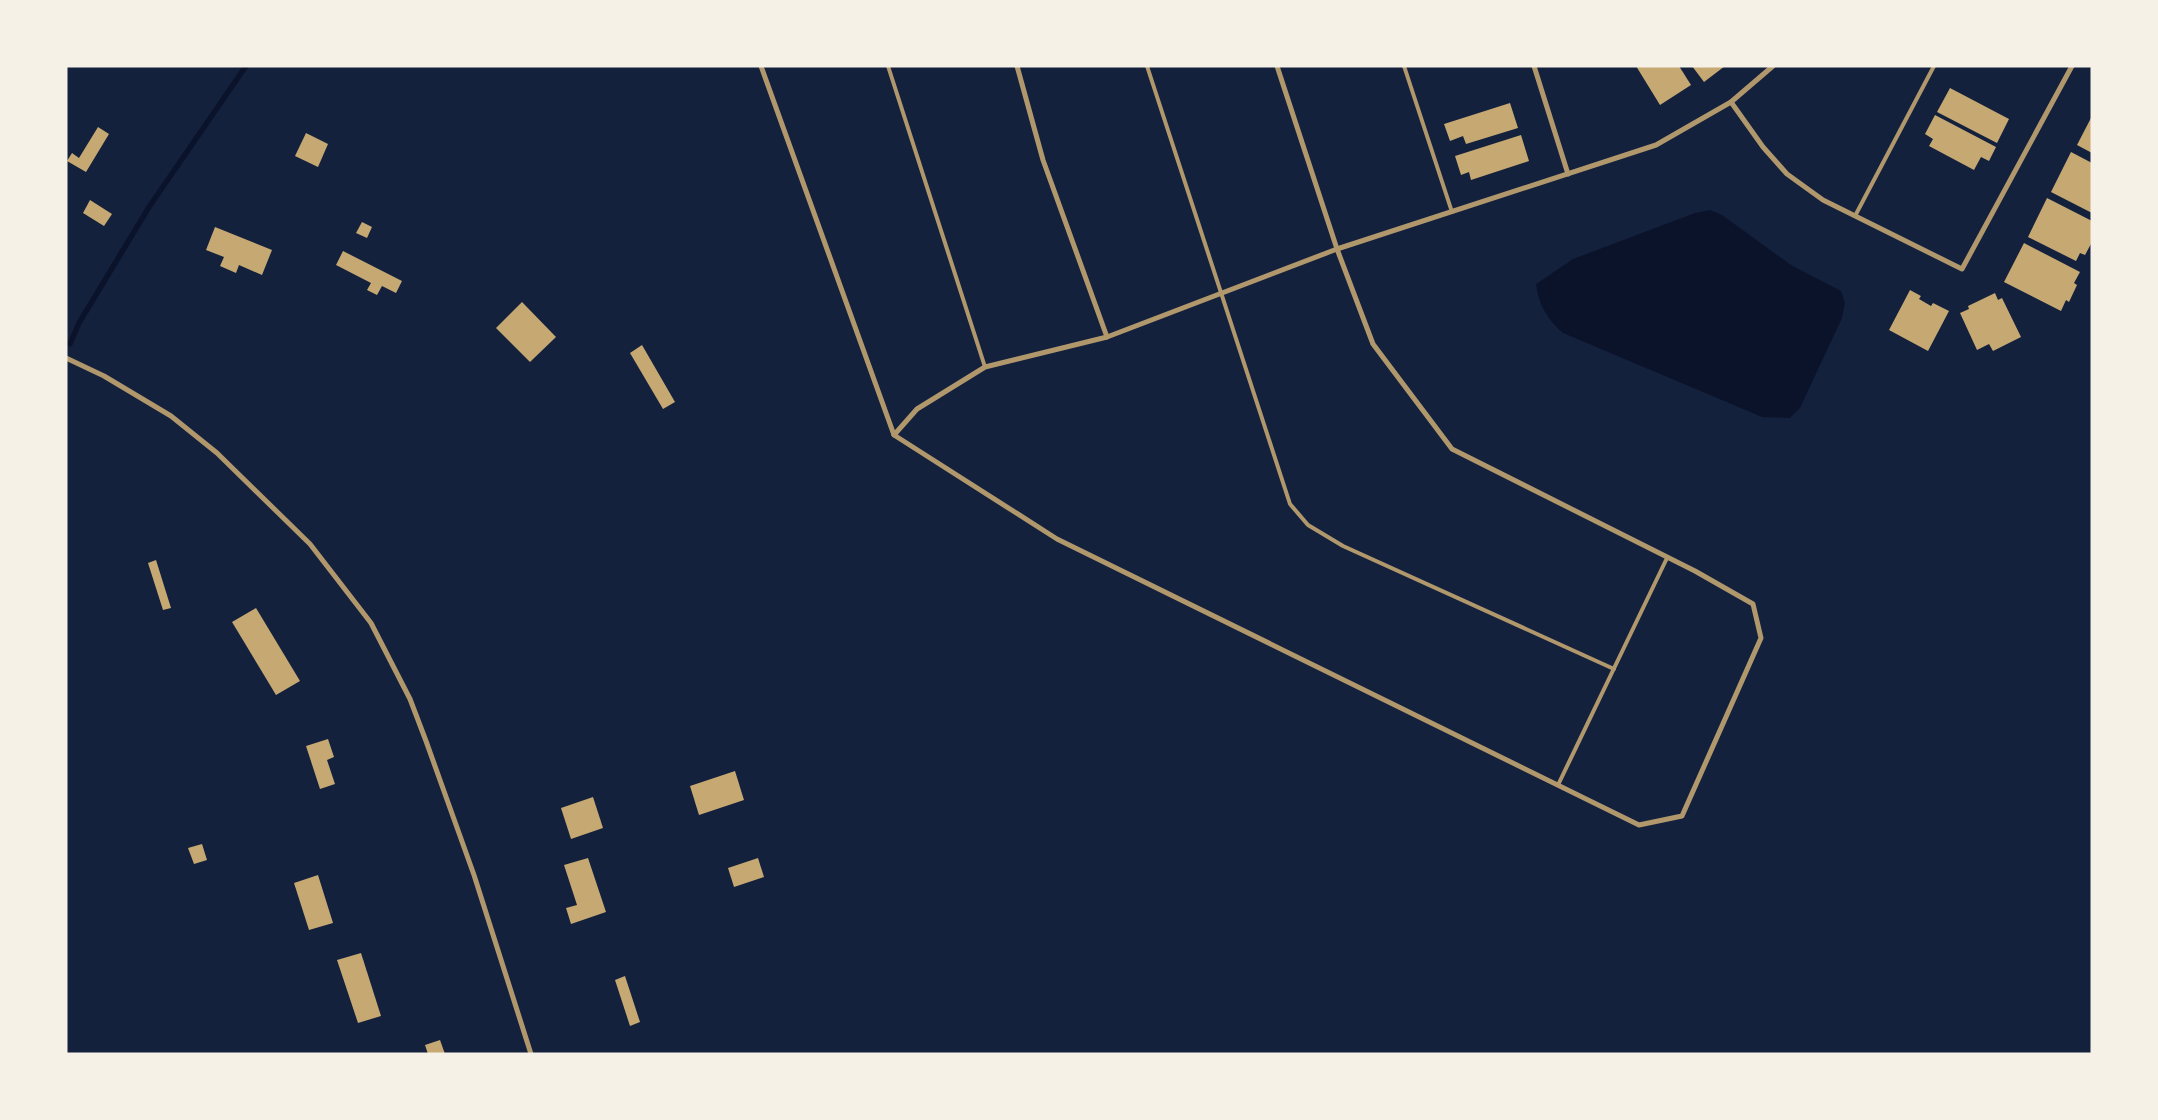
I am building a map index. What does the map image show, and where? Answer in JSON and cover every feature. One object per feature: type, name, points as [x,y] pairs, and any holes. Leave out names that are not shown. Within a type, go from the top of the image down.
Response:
[{"type":"street","points":[[761,66],[894,435],[1057,539],[1639,825],[1682,816],[1761,638],[1753,604],[1667,558],[1452,449],[1373,344],[1337,249],[1277,66]]},
{"type":"street","points":[[1017,66],[1043,160],[1107,337]]},
{"type":"street","points":[[1534,66],[1568,174]]},
{"type":"street","points":[[894,435],[917,409],[985,367],[1107,337],[1337,249],[1656,145],[1731,102],[1773,66]]},
{"type":"street","points":[[1731,102],[1763,147],[1787,174],[1823,200],[1962,269],[2072,66]]},
{"type":"street","points":[[66,358],[104,376],[171,416],[217,453],[310,544],[371,623],[410,699],[426,741],[474,875],[531,1054]]},
{"type":"lane","points":[[888,66],[985,367]]},
{"type":"lane","points":[[1147,66],[1290,504],[1308,525],[1342,546],[1614,669]]},
{"type":"lane","points":[[1404,66],[1452,212]]},
{"type":"lane","points":[[1855,216],[1934,66]]},
{"type":"lane","points":[[1558,785],[1667,558]]},
{"type":"water","points":[[1710,210],[1722,215],[1791,265],[1841,291],[1845,303],[1842,318],[1800,408],[1790,418],[1762,417],[1563,333],[1548,317],[1541,305],[1536,284],[1573,259],[1695,213]]},
{"type":"building","points":[[1636,66],[1679,66],[1691,85],[1660,105]]},
{"type":"building","points":[[1692,66],[1725,66],[1704,82]]},
{"type":"building","points":[[1950,88],[2009,119],[1997,143],[1937,112]]},
{"type":"building","points":[[1510,103],[1518,128],[1466,144],[1463,136],[1450,141],[1444,124]]},
{"type":"building","points":[[1935,115],[1996,147],[1989,161],[1981,157],[1974,170],[1929,146],[1933,139],[1925,134]]},
{"type":"building","points":[[2092,116],[2092,153],[2077,145]]},
{"type":"building","points":[[98,127],[109,134],[86,172],[67,161],[72,153],[79,158]]},
{"type":"building","points":[[306,133],[328,144],[318,167],[295,156]]},
{"type":"building","points":[[1521,135],[1529,161],[1471,180],[1469,172],[1461,175],[1455,156]]},
{"type":"building","points":[[2071,152],[2092,163],[2092,213],[2051,192]]},
{"type":"building","points":[[2047,198],[2092,221],[2092,242],[2085,255],[2080,253],[2076,261],[2028,237]]},
{"type":"building","points":[[90,200],[112,214],[104,226],[83,213]]},
{"type":"building","points":[[362,222],[372,227],[367,238],[356,233]]},
{"type":"building","points":[[215,227],[272,250],[262,275],[239,265],[236,273],[220,266],[224,257],[206,250]]},
{"type":"building","points":[[2024,243],[2080,272],[2074,283],[2077,285],[2069,302],[2066,300],[2061,311],[2004,282]]},
{"type":"building","points":[[343,251],[402,281],[396,293],[382,286],[377,295],[367,290],[371,283],[336,265]]},
{"type":"building","points":[[1910,290],[1921,296],[1919,299],[1931,306],[1933,303],[1949,311],[1928,351],[1889,330]]},
{"type":"building","points":[[1995,293],[1998,300],[2002,298],[2021,337],[1993,351],[1989,344],[1977,350],[1960,313],[1969,309],[1968,306]]},
{"type":"building","points":[[522,302],[556,337],[530,362],[496,328]]},
{"type":"building","points":[[642,345],[675,402],[663,409],[630,353]]},
{"type":"building","points":[[156,560],[171,608],[163,610],[148,563]]},
{"type":"building","points":[[256,608],[300,681],[276,695],[232,622]]},
{"type":"building","points":[[328,739],[334,757],[327,760],[335,784],[320,789],[306,746]]},
{"type":"building","points":[[735,771],[744,800],[699,815],[690,786]]},
{"type":"building","points":[[593,797],[603,828],[571,839],[561,808]]},
{"type":"building","points":[[202,844],[207,860],[194,864],[188,848]]},
{"type":"building","points":[[588,858],[606,912],[571,924],[566,908],[577,905],[564,865]]},
{"type":"building","points":[[758,858],[764,877],[734,887],[728,868]]},
{"type":"building","points":[[318,875],[333,923],[309,930],[294,883]]},
{"type":"building","points":[[361,953],[381,1016],[358,1023],[337,960]]},
{"type":"building","points":[[625,976],[640,1022],[630,1026],[615,980]]},
{"type":"building","points":[[440,1040],[445,1054],[428,1054],[425,1045]]},
{"type":"waterway","points":[[70,344],[79,323],[149,207],[246,66]]}]
